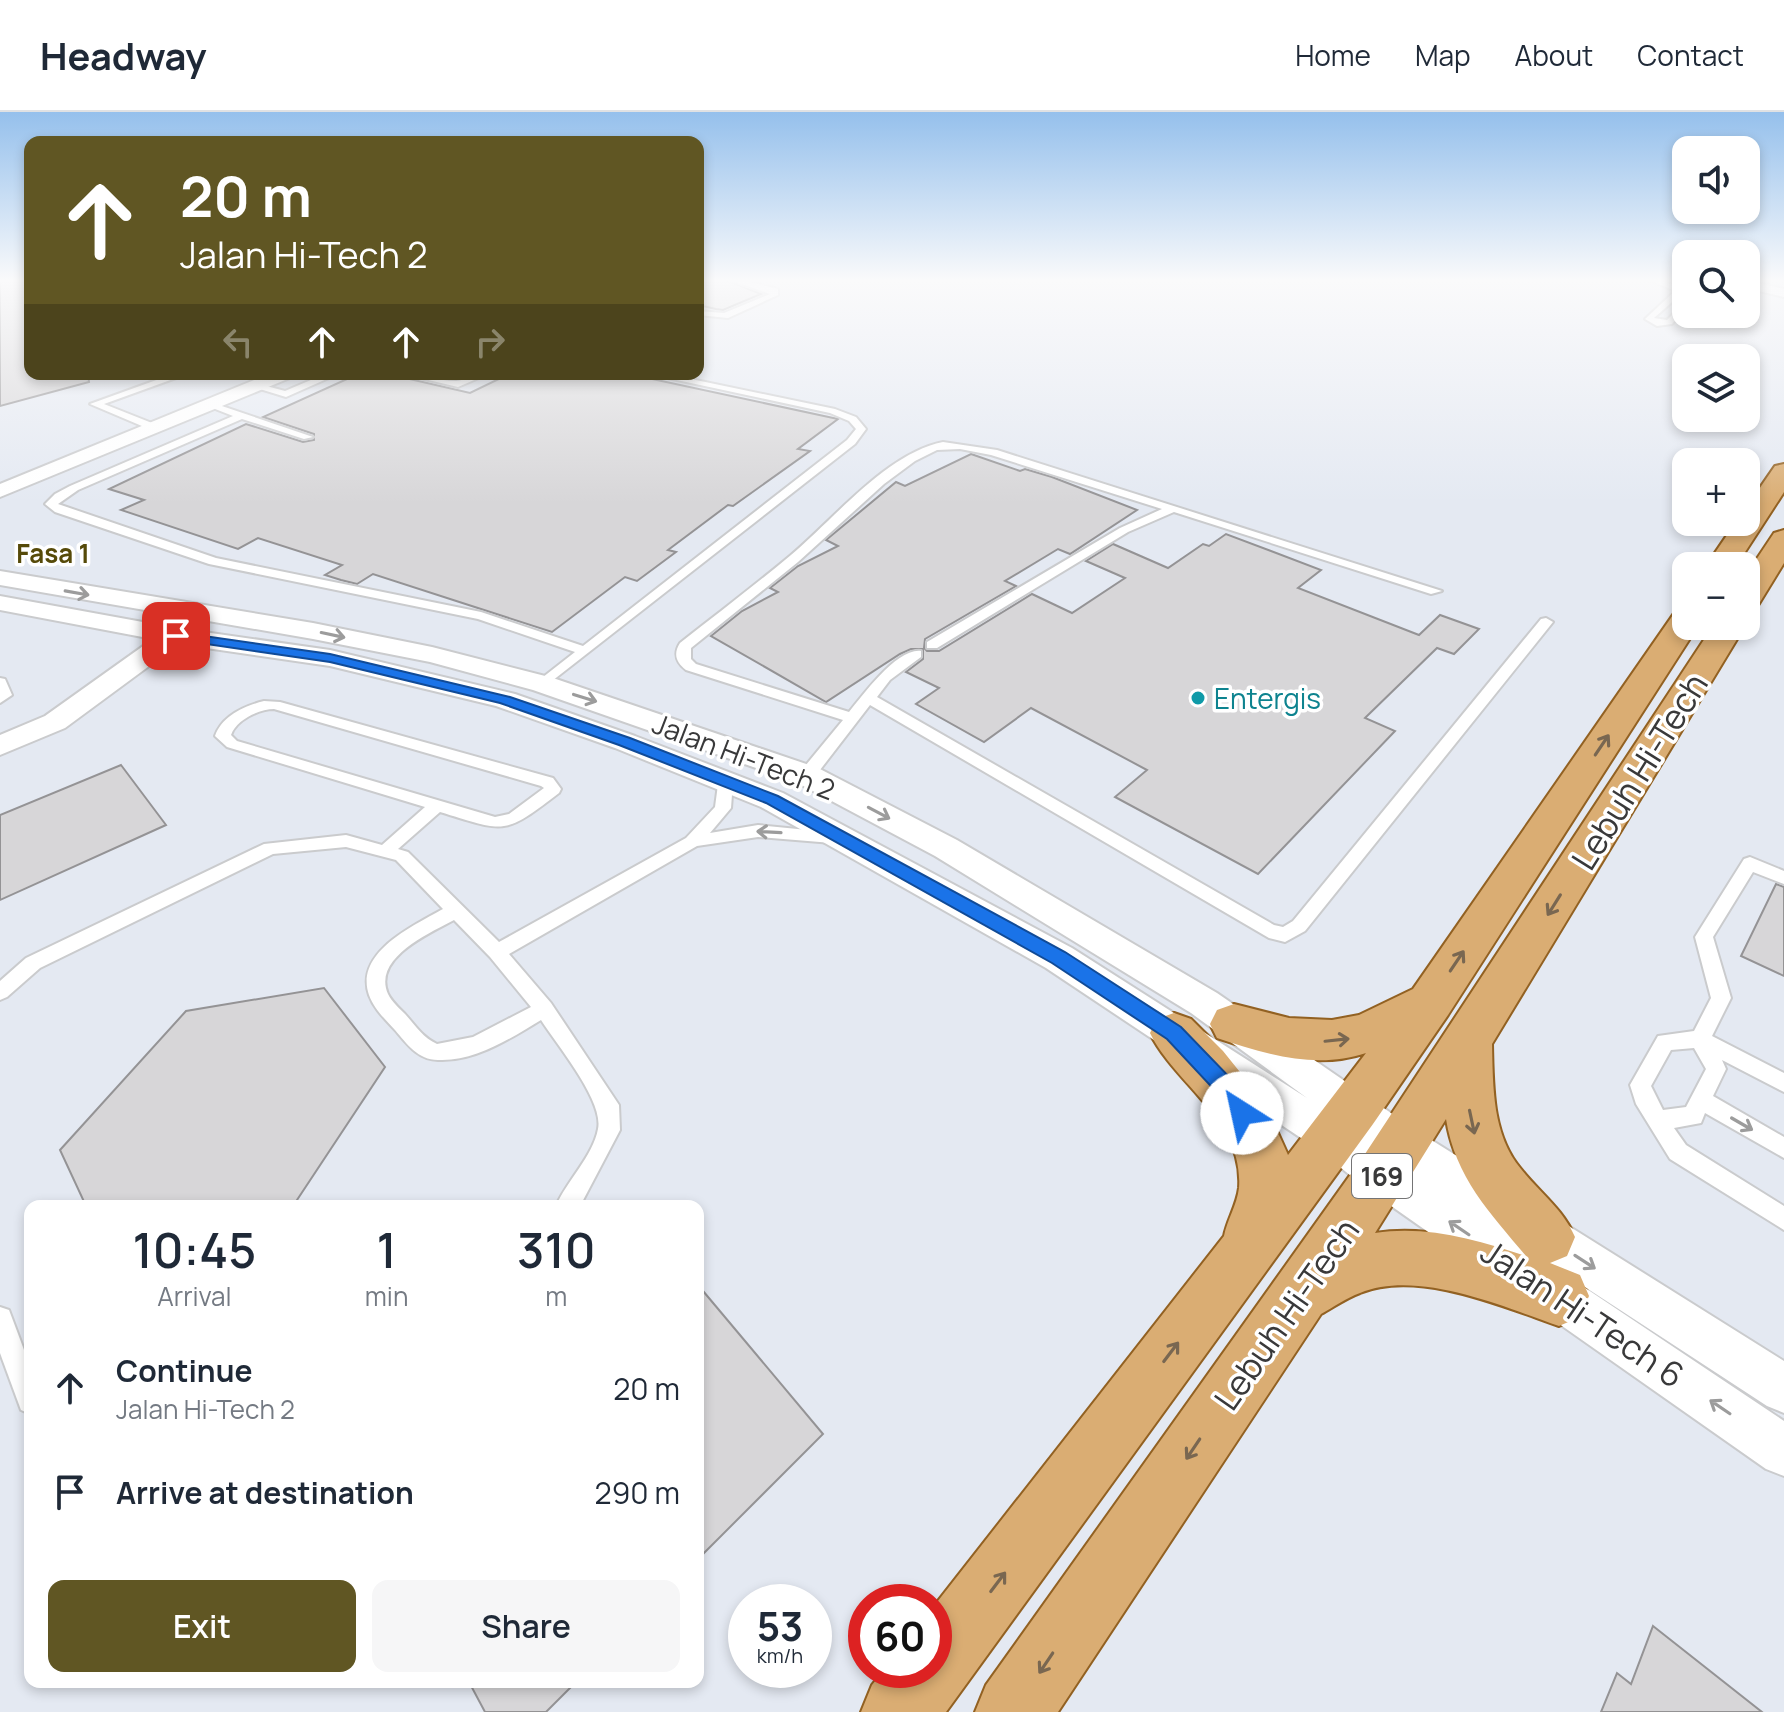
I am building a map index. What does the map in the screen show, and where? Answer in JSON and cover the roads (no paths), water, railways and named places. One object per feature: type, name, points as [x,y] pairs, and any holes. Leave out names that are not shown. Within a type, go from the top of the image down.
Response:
[{"type":"main road","points":[[1730,552],[1784,472]]},
{"type":"main road","points":[[1760,578],[1784,539]]},
{"type":"main road","name":"Lebuh Hi-Tech","points":[[952,1643],[1344,1123],[1431,1001],[1672,640]]},
{"type":"main road","name":"Lebuh Hi-Tech","points":[[1013,1712],[1392,1159],[1720,640]]},
{"type":"main road","points":[[1234,1024],[1293,1041],[1340,1041],[1381,1029],[1431,1001]]},
{"type":"main road","points":[[1174,1033],[1231,1092],[1254,1134],[1267,1184],[1246,1252]]},
{"type":"main road","points":[[1467,1044],[1467,1096],[1476,1138],[1491,1173],[1547,1237]]},
{"type":"main road","points":[[1300,1293],[1362,1263],[1407,1258],[1465,1265],[1559,1296]]},
{"type":"main road","name":"Lebuh Hi-Tech","points":[[899,1712],[918,1688]]},
{"type":"street","points":[[0,491],[270,380]]},
{"type":"street","name":"Jalan Hi-Tech 2","points":[[0,578],[313,631],[432,655],[543,684],[807,775],[946,848],[1234,1024],[1344,1123],[1392,1159]]},
{"type":"street","name":"Jalan Hi-Tech 2","points":[[0,603],[176,636],[330,658],[505,700],[725,781],[772,800],[847,838],[1059,958],[1174,1033],[1344,1123]]},
{"type":"street","points":[[0,746],[55,722],[202,614]]},
{"type":"street","points":[[119,625],[132,668]]},
{"type":"street","points":[[132,668],[228,643]]},
{"type":"street","name":"Jalan Hi-Tech 6","points":[[1392,1159],[1547,1237],[1784,1389]]},
{"type":"street","name":"Jalan Hi-Tech 6","points":[[1392,1159],[1559,1296],[1784,1451]]},
{"type":"lane","points":[[153,427],[95,404],[165,380]]},
{"type":"lane","points":[[255,386],[286,394],[319,380]]},
{"type":"lane","points":[[438,380],[458,384],[468,380]]},
{"type":"lane","points":[[543,684],[851,442],[861,429],[858,421],[832,411],[689,380]]},
{"type":"lane","points":[[210,405],[308,437]]},
{"type":"lane","points":[[240,416],[74,488],[51,504],[59,510],[213,561],[481,616],[583,650]]},
{"type":"lane","points":[[853,718],[691,667],[681,655],[685,646],[807,548],[890,474],[929,449],[954,445],[993,452],[1436,591]]},
{"type":"lane","points":[[932,645],[1124,530],[1174,508]]},
{"type":"lane","points":[[868,698],[1269,931],[1285,935],[1299,926],[1546,622]]},
{"type":"lane","points":[[807,775],[885,677],[916,654]]},
{"type":"lane","points":[[0,682],[5,695],[0,699]]},
{"type":"lane","points":[[275,705],[547,782],[553,789],[524,812],[505,822],[495,823],[438,805],[232,744],[223,736],[226,726],[253,708],[275,705]]},
{"type":"lane","points":[[497,952],[692,842],[723,808],[725,781]]},
{"type":"lane","points":[[385,851],[438,805]]},
{"type":"lane","points":[[692,842],[758,831],[847,838]]},
{"type":"lane","points":[[0,992],[33,963],[270,848],[346,841],[402,856],[497,952],[544,1009],[608,1105],[609,1130],[571,1200]]},
{"type":"lane","points":[[1700,1039],[1721,998],[1704,937],[1750,863],[1784,878]]},
{"type":"lane","points":[[456,910],[390,951],[379,968],[376,986],[382,1001],[423,1048],[436,1052],[487,1040],[544,1009]]},
{"type":"lane","points":[[1657,1120],[1693,1116],[1716,1069],[1700,1039]]},
{"type":"lane","points":[[1784,1083],[1700,1039],[1665,1042],[1640,1085],[1657,1120],[1678,1152],[1784,1219]]},
{"type":"lane","points":[[1701,1100],[1784,1148]]},
{"type":"lane","points":[[0,1319],[24,1385]]},
{"type":"place","name":"Entergis","points":[[1198,698]]},
{"type":"district","name":"Fasa 1","points":[[53,553]]}]
